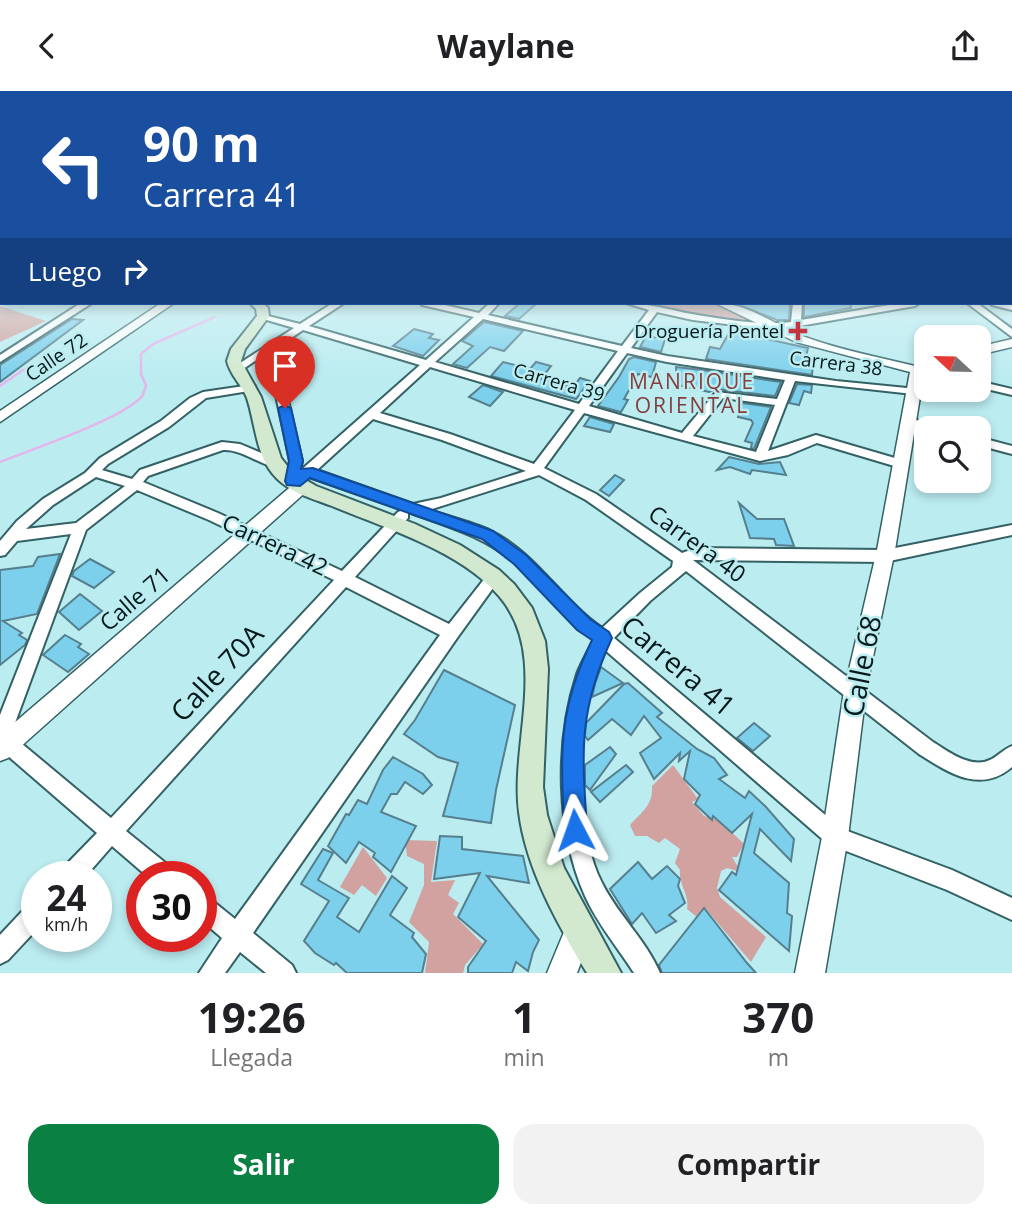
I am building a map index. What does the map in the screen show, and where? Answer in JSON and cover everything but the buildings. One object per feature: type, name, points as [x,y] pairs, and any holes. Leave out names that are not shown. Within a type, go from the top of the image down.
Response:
[{"type":"main road","points":[[236,369],[235,354],[260,309]]},
{"type":"main road","name":"Carrera 41","points":[[236,369],[251,388],[274,463],[299,481],[469,560],[509,591],[526,618],[535,652],[538,691],[530,780],[533,813],[544,856],[579,930]]},
{"type":"main road","points":[[579,930],[605,973]]},
{"type":"street","points":[[0,359],[84,305]]},
{"type":"street","name":"Calle 72","points":[[0,418],[165,305]]},
{"type":"street","points":[[236,369],[336,305]]},
{"type":"street","name":"Carrera 38","points":[[433,305],[623,351],[913,391]]},
{"type":"street","name":"Calle 71","points":[[3,737],[248,533],[370,414],[493,305]]},
{"type":"street","points":[[637,305],[776,327],[902,305]]},
{"type":"street","points":[[726,305],[830,349],[914,366]]},
{"type":"street","points":[[796,322],[797,305]]},
{"type":"street","points":[[891,305],[895,306]]},
{"type":"street","points":[[975,305],[1012,334]]},
{"type":"street","name":"Carrera 39","points":[[260,309],[302,327],[426,364],[760,457],[785,452],[816,439],[901,464]]},
{"type":"street","points":[[409,509],[442,502],[536,472],[654,309]]},
{"type":"street","points":[[991,348],[1012,343]]},
{"type":"street","points":[[271,347],[299,481]]},
{"type":"street","points":[[760,457],[792,376]]},
{"type":"street","points":[[991,387],[1012,392]]},
{"type":"street","points":[[0,551],[34,513],[90,477],[111,456],[165,424],[199,398],[251,388]]},
{"type":"street","name":"Calle 68","points":[[810,973],[835,837],[855,691],[885,556],[913,391]]},
{"type":"street","points":[[685,438],[720,394],[782,403]]},
{"type":"street","name":"Carrera 40","points":[[370,414],[446,437],[574,487],[681,559],[926,748],[964,771],[987,772],[1003,764],[1012,755]]},
{"type":"street","points":[[908,422],[914,424]]},
{"type":"street","points":[[991,444],[1012,450]]},
{"type":"street","points":[[145,861],[3,737],[80,528],[153,468],[229,445],[260,461],[274,463]]},
{"type":"street","name":"Carrera 42","points":[[93,472],[135,482],[345,578],[451,633]]},
{"type":"street","name":"Carrera 41","points":[[299,481],[448,520],[487,535],[520,559],[583,624],[603,638],[835,837],[952,881],[1012,909]]},
{"type":"street","name":"Calle 70A","points":[[85,861],[409,509]]},
{"type":"street","points":[[13,536],[80,528]]},
{"type":"street","points":[[648,973],[594,891],[582,860],[575,830],[571,745],[575,716],[586,673],[603,638],[645,597],[679,570],[681,559],[704,552],[885,556],[1012,530]]},
{"type":"street","points":[[211,973],[451,633],[494,577]]},
{"type":"street","points":[[217,919],[284,973]]},
{"type":"street","points":[[0,952],[21,929]]},
{"type":"street","points":[[562,973],[579,930]]},
{"type":"shaded area","points":[[642,305],[716,305],[741,314],[754,323],[713,320]]},
{"type":"shaded area","points":[[0,306],[46,321],[0,342]]},
{"type":"shaded area","points":[[673,765],[698,799],[692,802],[704,816],[719,820],[744,844],[737,857],[732,857],[741,872],[727,868],[721,871],[717,888],[720,897],[766,937],[751,962],[705,908],[697,917],[687,909],[680,870],[675,863],[680,849],[665,838],[659,843],[647,836],[635,836],[630,825],[649,803],[652,786]]},
{"type":"shaded area","points":[[405,840],[437,841],[431,882],[455,880],[448,895],[459,903],[453,914],[483,944],[465,965],[463,973],[425,973],[429,942],[409,922],[424,885],[424,864],[407,856]]},
{"type":"shaded area","points":[[363,847],[387,878],[376,896],[362,885],[354,895],[340,887]]},
{"type":"waterway","points":[[0,462],[98,423],[133,404],[143,395],[146,385],[141,374],[141,354],[153,344],[215,317]]},
{"type":"waterway","points":[[0,386],[23,370]]},
{"type":"place","name":"Droguería Pentel","points":[[798,331]]},
{"type":"district","name":"MANRIQUE ORIENTAL","points":[[692,394]]},
{"type":"route","points":[[285,408],[296,461],[292,481],[295,483],[308,472],[487,535],[520,559],[583,624],[603,638],[586,673],[575,716],[571,745],[575,830]]}]
